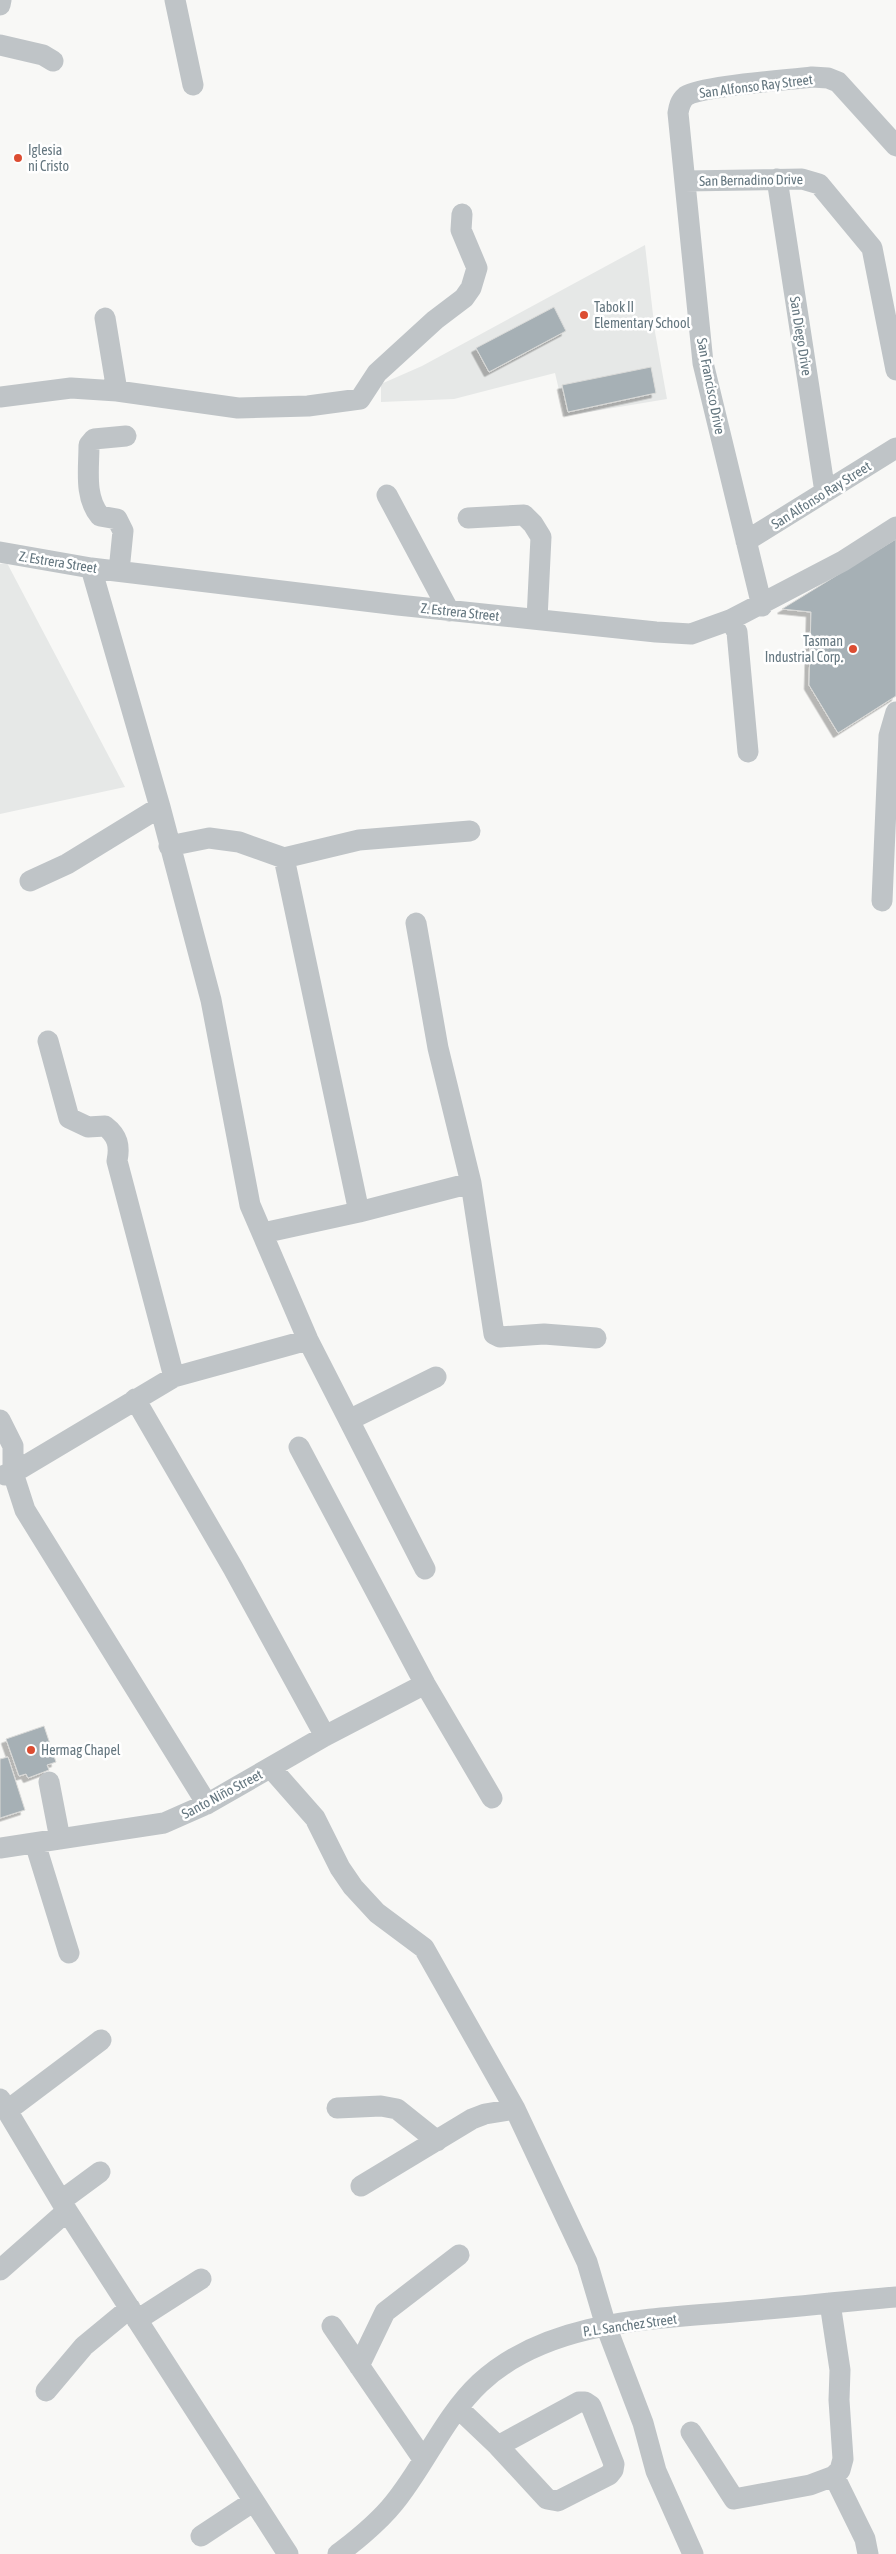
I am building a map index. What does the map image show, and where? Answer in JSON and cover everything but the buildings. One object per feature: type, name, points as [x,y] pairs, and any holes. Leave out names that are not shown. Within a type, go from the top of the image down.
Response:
[{"type":"street","points":[[0,5],[1,0]]},
{"type":"street","points":[[175,0],[193,85]]},
{"type":"street","points":[[0,46],[43,55],[53,61]]},
{"type":"street","name":"San Alfonso Ray Street","points":[[680,103],[686,96],[704,90],[812,77],[828,78],[847,89],[896,146]]},
{"type":"street","name":"San Francisco Drive","points":[[680,103],[678,113],[684,181],[703,363],[762,606]]},
{"type":"street","name":"San Bernadino Drive","points":[[684,181],[802,178],[819,184],[872,248],[896,370]]},
{"type":"street","name":"San Diego Drive","points":[[777,179],[825,492]]},
{"type":"street","points":[[0,396],[71,388],[117,391],[238,408],[308,406],[360,400],[378,373],[436,320],[464,298],[471,288],[477,268],[461,230],[462,214]]},
{"type":"street","points":[[105,318],[117,391]]},
{"type":"street","points":[[119,571],[123,530],[117,519],[100,516],[91,504],[89,495],[89,445],[94,439],[126,436]]},
{"type":"street","name":"San Alfonso Ray Street","points":[[746,541],[896,448]]},
{"type":"street","points":[[388,495],[449,610]]},
{"type":"street","points":[[468,518],[524,515],[533,524],[541,537],[537,620]]},
{"type":"street","name":"Z. Estrera Street","points":[[0,552],[91,568],[537,620],[691,634],[762,606],[843,561],[896,527]]},
{"type":"street","points":[[91,568],[160,807],[210,1000],[250,1205],[308,1340],[425,1569]]},
{"type":"street","points":[[730,620],[737,632],[748,752]]},
{"type":"street","points":[[882,901],[889,736],[896,712]]},
{"type":"street","points":[[30,881],[67,864],[160,807]]},
{"type":"street","points":[[169,846],[209,838],[238,842],[284,858],[359,840],[470,831]]},
{"type":"street","points":[[284,858],[359,1212]]},
{"type":"street","points":[[416,923],[438,1048],[470,1184],[494,1334],[500,1337],[544,1334],[596,1338]]},
{"type":"street","points":[[48,1041],[69,1118],[88,1127],[106,1126],[115,1135],[120,1149],[117,1161],[174,1377]]},
{"type":"street","points":[[263,1233],[359,1212],[470,1184]]},
{"type":"street","points":[[7,1474],[174,1377],[308,1340]]},
{"type":"street","points":[[349,1420],[436,1378]]},
{"type":"street","points":[[135,1399],[233,1568],[325,1736]]},
{"type":"street","points":[[0,1420],[13,1446],[7,1474],[24,1510],[207,1804]]},
{"type":"street","points":[[299,1447],[426,1684],[492,1798]]},
{"type":"street","name":"Santo Niño Street","points":[[0,1848],[164,1824],[207,1804],[325,1736],[426,1684]]},
{"type":"street","points":[[271,1768],[315,1818],[340,1868],[353,1886],[377,1913],[424,1948],[515,2109],[587,2262],[606,2326],[643,2423],[656,2471],[692,2554]]},
{"type":"street","points":[[49,1782],[60,1839]]},
{"type":"street","points":[[35,1843],[69,1952]]},
{"type":"street","points":[[101,2040],[4,2104],[65,2206],[288,2554]]},
{"type":"street","points":[[338,2108],[381,2106],[397,2110],[437,2141]]},
{"type":"street","points":[[361,2186],[480,2116],[515,2109]]},
{"type":"street","points":[[0,2270],[100,2172]]},
{"type":"street","points":[[359,2366],[385,2312],[459,2255]]},
{"type":"street","points":[[46,2391],[84,2346],[134,2314],[201,2279]]},
{"type":"street","name":"P. L. Sanchez Street","points":[[338,2554],[367,2532],[394,2503],[458,2408],[479,2384],[514,2357],[536,2345],[606,2326],[896,2297]]},
{"type":"street","points":[[691,2432],[734,2499],[810,2485],[834,2476],[840,2470],[843,2459],[839,2400],[840,2370],[830,2303]]},
{"type":"street","points":[[332,2326],[423,2459]]},
{"type":"street","points":[[458,2408],[498,2446],[547,2499],[553,2501],[609,2475],[613,2470],[614,2464],[591,2406],[585,2402],[579,2402],[498,2446]]},
{"type":"street","points":[[834,2476],[865,2539],[868,2554]]},
{"type":"street","points":[[201,2536],[254,2501]]},
{"type":"shaded area","name":"Tabok II Elementary School","points":[[645,245],[655,332],[667,399],[565,416],[555,373],[454,399],[381,402],[381,384],[422,366]]},
{"type":"shaded area","points":[[7,563],[125,787],[0,814],[0,564]]},
{"type":"place","name":"Iglesia ni Cristo","points":[[18,158]]},
{"type":"place","name":"Tabok II Elementary School","points":[[584,315]]},
{"type":"place","name":"Tasman Industrial Corp.","points":[[853,649]]},
{"type":"place","name":"Hermag Chapel","points":[[31,1750]]}]
